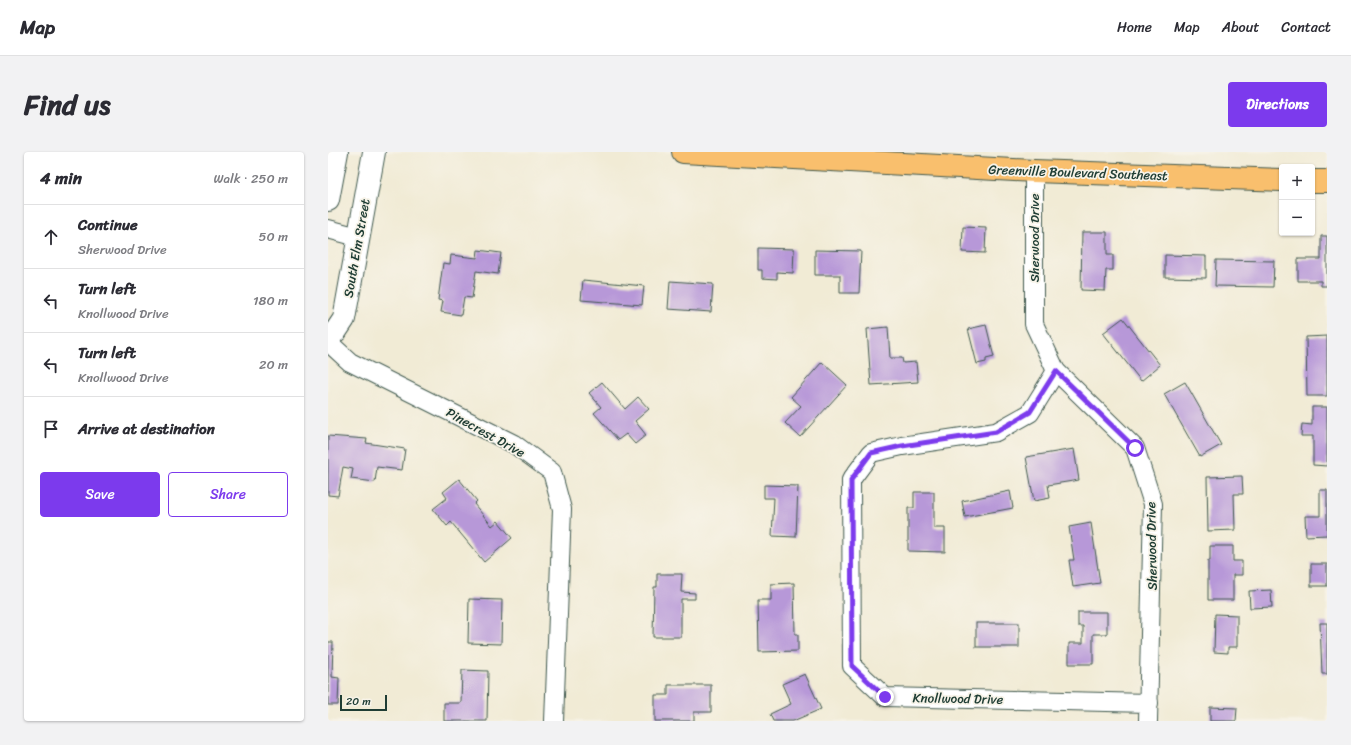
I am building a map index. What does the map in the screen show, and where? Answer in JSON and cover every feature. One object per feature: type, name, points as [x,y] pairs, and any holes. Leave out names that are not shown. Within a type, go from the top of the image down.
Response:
[{"type":"highway","name":"Greenville Boulevard Southeast","points":[[683,152],[1034,171],[1279,180]]},
{"type":"highway","points":[[1315,181],[1327,181]]},
{"type":"street","points":[[328,200],[337,152]]},
{"type":"street","name":"South Elm Street","points":[[328,337],[336,331],[344,319],[374,152]]},
{"type":"street","name":"Sherwood Drive","points":[[1034,171],[1034,324],[1056,371],[1135,448],[1153,504],[1148,721]]},
{"type":"street","points":[[328,229],[358,237]]},
{"type":"street","name":"Pinecrest Drive","points":[[328,342],[350,362],[514,444],[552,472],[562,509],[554,721]]},
{"type":"street","name":"Knollwood Drive","points":[[1056,371],[1030,412],[996,432],[902,446],[871,453],[851,480],[852,666],[885,697],[1149,703]]},
{"type":"building","points":[[963,227],[986,228],[985,253],[962,252]]},
{"type":"building","points":[[1082,232],[1107,232],[1107,255],[1113,255],[1113,270],[1106,270],[1105,291],[1081,290]]},
{"type":"building","points":[[1321,236],[1327,236],[1327,286],[1321,286],[1321,281],[1298,281],[1298,259],[1321,259]]},
{"type":"building","points":[[758,248],[794,249],[793,273],[777,272],[777,279],[762,278],[762,270],[758,270]]},
{"type":"building","points":[[478,250],[501,253],[498,274],[476,271],[472,298],[464,297],[461,315],[441,312],[443,301],[438,300],[443,263],[450,264],[451,255],[477,258]]},
{"type":"building","points":[[815,250],[861,251],[859,293],[840,293],[840,275],[815,275]]},
{"type":"building","points":[[1165,255],[1206,256],[1206,278],[1165,277]]},
{"type":"building","points":[[1216,260],[1274,261],[1273,287],[1215,286]]},
{"type":"building","points":[[583,280],[644,286],[642,305],[581,300]]},
{"type":"building","points":[[670,281],[713,284],[711,312],[668,309]]},
{"type":"building","points":[[1123,318],[1160,365],[1141,381],[1103,333]]},
{"type":"building","points":[[986,325],[994,357],[986,359],[986,362],[977,364],[968,329]]},
{"type":"building","points":[[888,327],[890,358],[902,358],[903,363],[916,362],[918,382],[871,385],[867,329]]},
{"type":"building","points":[[1327,336],[1327,396],[1307,396],[1306,337]]},
{"type":"building","points":[[822,362],[847,385],[800,437],[785,423],[801,406],[791,397]]},
{"type":"building","points":[[602,382],[625,409],[638,397],[649,409],[635,421],[646,435],[635,444],[626,434],[618,440],[594,413],[601,407],[589,393]]},
{"type":"building","points":[[1185,382],[1221,445],[1200,457],[1164,394]]},
{"type":"building","points":[[1312,407],[1327,407],[1327,466],[1313,465],[1313,436],[1301,436],[1302,424],[1312,425]]},
{"type":"building","points":[[328,436],[367,439],[366,443],[405,449],[402,470],[377,467],[375,482],[351,479],[353,469],[343,467],[338,496],[328,495]]},
{"type":"building","points":[[1074,449],[1079,480],[1048,485],[1050,498],[1034,501],[1026,457]]},
{"type":"building","points":[[1242,476],[1243,494],[1234,494],[1235,530],[1208,531],[1207,477]]},
{"type":"building","points":[[459,479],[477,501],[474,504],[492,526],[498,521],[512,538],[484,562],[451,522],[447,526],[433,509],[447,498],[443,492]]},
{"type":"building","points":[[764,485],[798,486],[796,537],[772,536],[774,498],[764,498]]},
{"type":"building","points":[[1320,490],[1327,490],[1327,535],[1306,536],[1305,516],[1320,516]]},
{"type":"building","points":[[1010,491],[1013,508],[965,517],[962,501]]},
{"type":"building","points":[[914,492],[934,492],[934,528],[945,528],[945,552],[908,551],[908,508],[914,508]]},
{"type":"building","points":[[1091,523],[1100,583],[1073,587],[1069,560],[1074,560],[1069,527]]},
{"type":"building","points":[[1210,546],[1233,546],[1233,561],[1242,561],[1242,575],[1233,575],[1233,600],[1208,600],[1208,561],[1210,561]]},
{"type":"building","points":[[1311,564],[1327,564],[1327,586],[1311,586]]},
{"type":"building","points":[[657,574],[682,574],[681,592],[695,593],[695,599],[681,599],[681,637],[653,637],[654,587],[657,587]]},
{"type":"building","points":[[794,583],[795,634],[798,634],[798,651],[759,652],[758,600],[771,600],[771,584]]},
{"type":"building","points":[[1271,590],[1272,607],[1250,608],[1249,591]]},
{"type":"building","points":[[469,599],[502,600],[501,644],[468,643]]},
{"type":"building","points":[[1078,612],[1107,612],[1107,634],[1093,634],[1093,664],[1069,664],[1069,643],[1083,643],[1083,626],[1078,626]]},
{"type":"building","points":[[1215,614],[1237,615],[1237,647],[1228,647],[1228,653],[1214,652]]},
{"type":"building","points":[[976,623],[1019,623],[1019,647],[976,647]]},
{"type":"building","points":[[1320,623],[1327,623],[1327,674],[1322,674]]},
{"type":"building","points":[[328,642],[333,642],[332,677],[339,678],[338,705],[328,705]]},
{"type":"building","points":[[462,670],[488,671],[487,721],[444,721],[444,703],[461,703]]},
{"type":"building","points":[[805,674],[821,709],[793,721],[773,721],[770,714],[791,704],[782,684]]},
{"type":"building","points":[[668,685],[711,685],[711,712],[694,712],[694,721],[655,721],[655,695],[668,695]]},
{"type":"building","points":[[1210,707],[1237,708],[1236,721],[1210,721]]},
{"type":"route","points":[[885,697],[852,666],[851,480],[871,453],[902,446],[996,432],[1030,412],[1056,371],[1135,448]]}]
